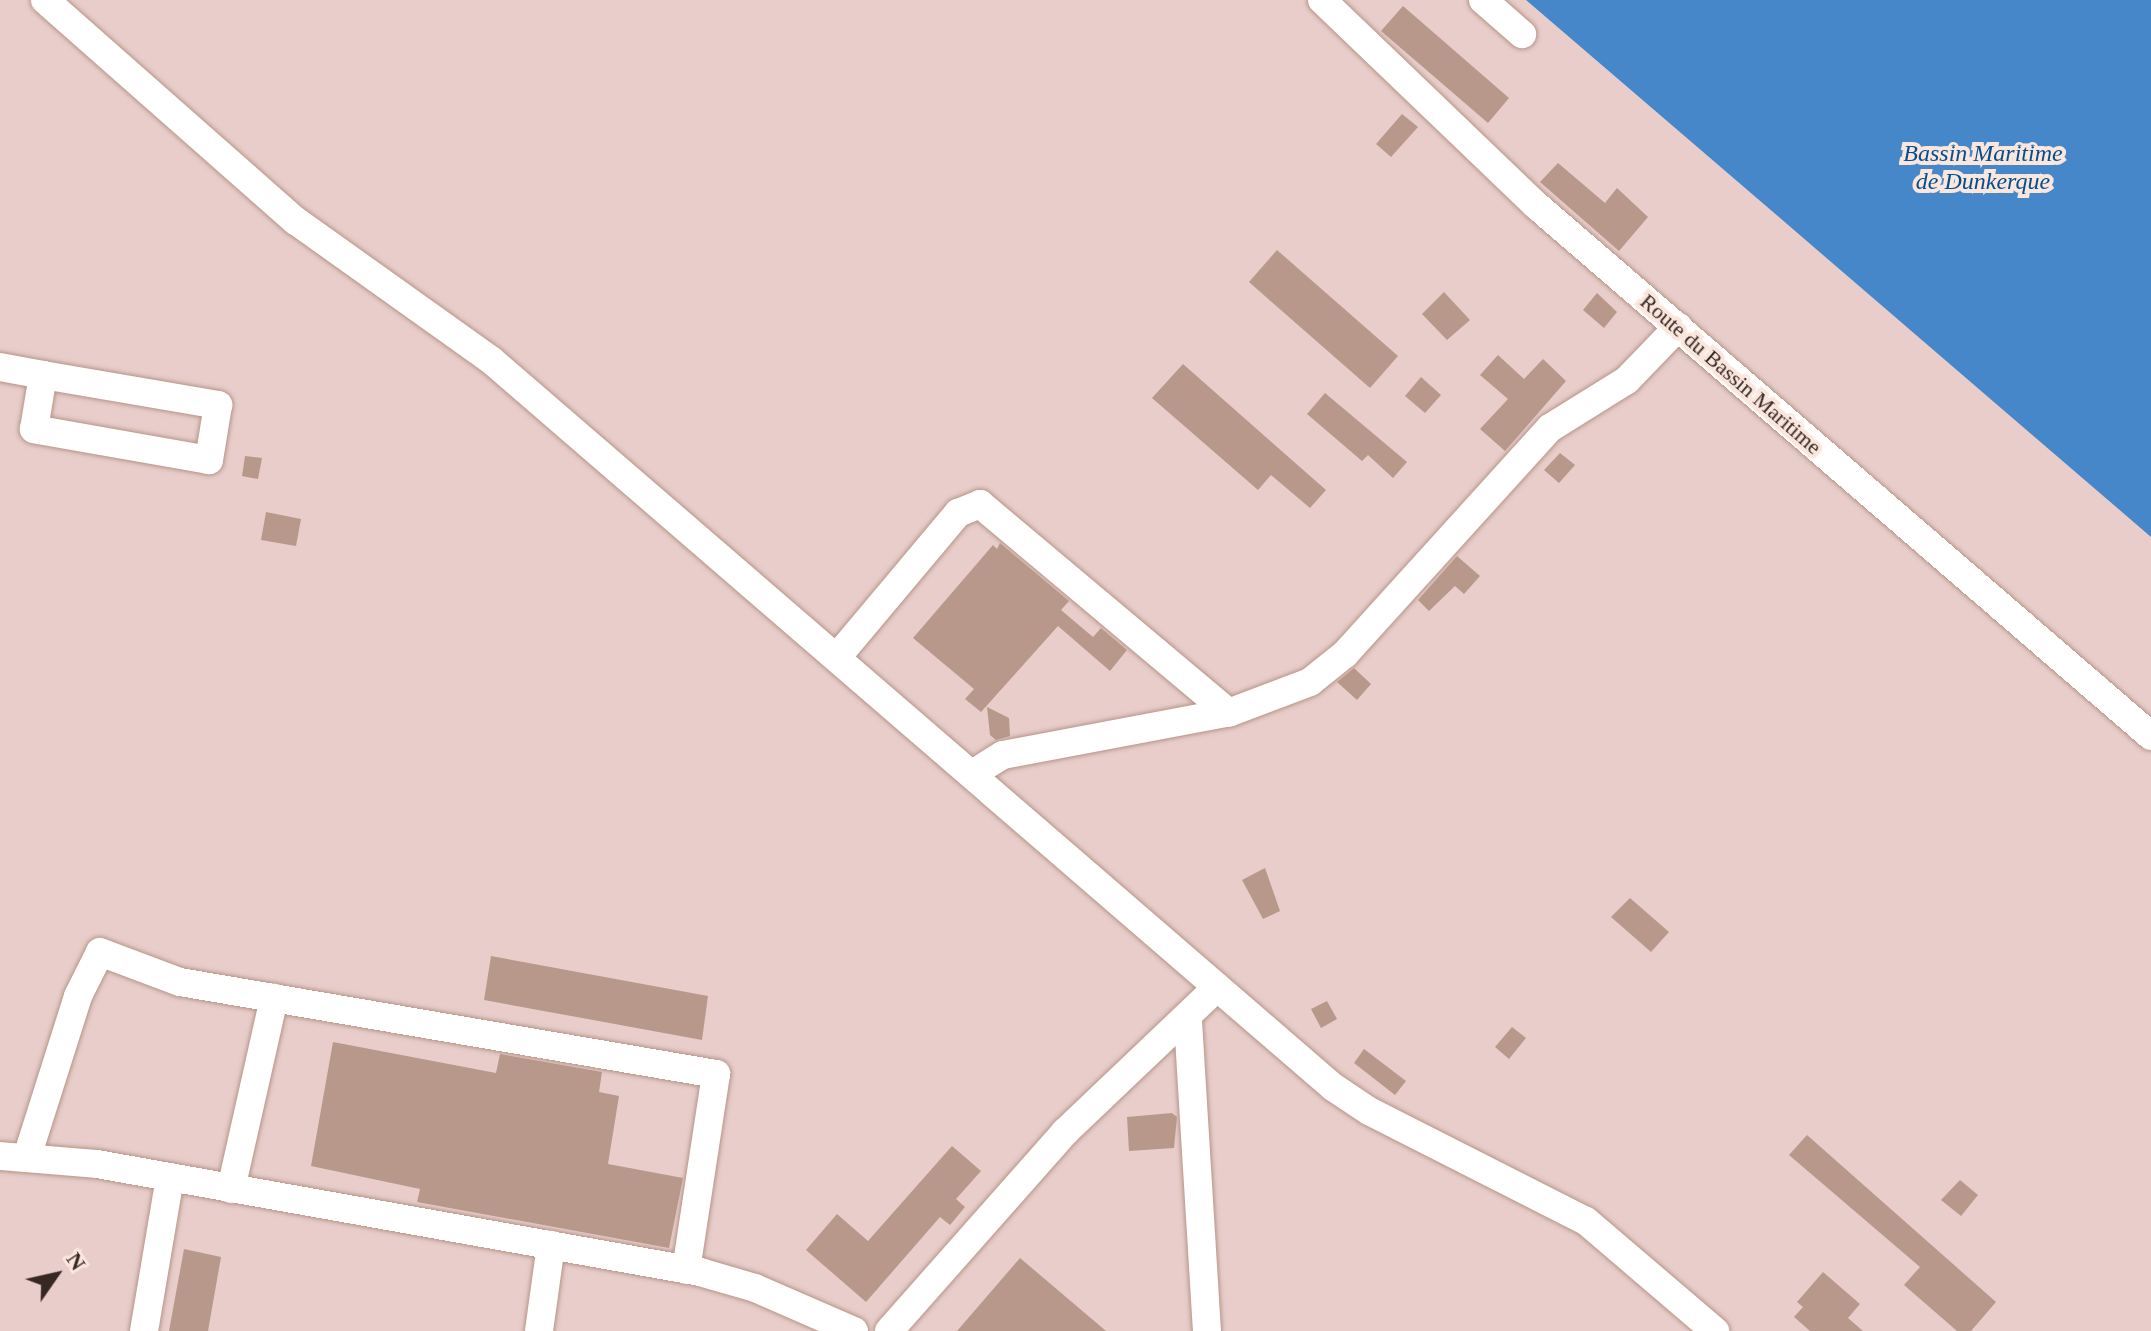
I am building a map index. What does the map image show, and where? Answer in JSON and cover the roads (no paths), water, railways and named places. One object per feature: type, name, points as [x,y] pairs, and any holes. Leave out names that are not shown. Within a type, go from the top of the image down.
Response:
[{"type":"street","points":[[45,0],[260,192],[348,261],[476,348],[974,773],[1217,987],[1369,1111],[1586,1221],[1715,1331]]},
{"type":"street","name":"Route du Bassin Maritime","points":[[1322,0],[1388,58],[1504,176],[2151,736]]},
{"type":"street","points":[[1483,0],[1522,34]]},
{"type":"street","points":[[974,773],[1003,755],[1229,713],[1299,688],[1337,662],[1550,428],[1627,380],[1678,327]]},
{"type":"street","points":[[0,367],[218,405],[209,460],[34,429],[43,375]]},
{"type":"street","points":[[838,656],[958,513],[980,504],[1229,713]]},
{"type":"street","points":[[686,1270],[716,1074],[180,982],[100,952],[78,996],[13,1157],[170,1177],[686,1270],[755,1288],[854,1331]]},
{"type":"street","points":[[889,1331],[1065,1132],[1188,1021],[1217,987]]},
{"type":"street","points":[[231,1189],[274,998]]},
{"type":"street","points":[[1188,1021],[1207,1331]]},
{"type":"street","points":[[144,1331],[170,1177]]},
{"type":"street","points":[[539,1331],[551,1245]]},
{"type":"water","name":"Bassin Maritime de Dunkerque","points":[[1526,0],[2151,0],[2151,537],[1816,249]]}]
